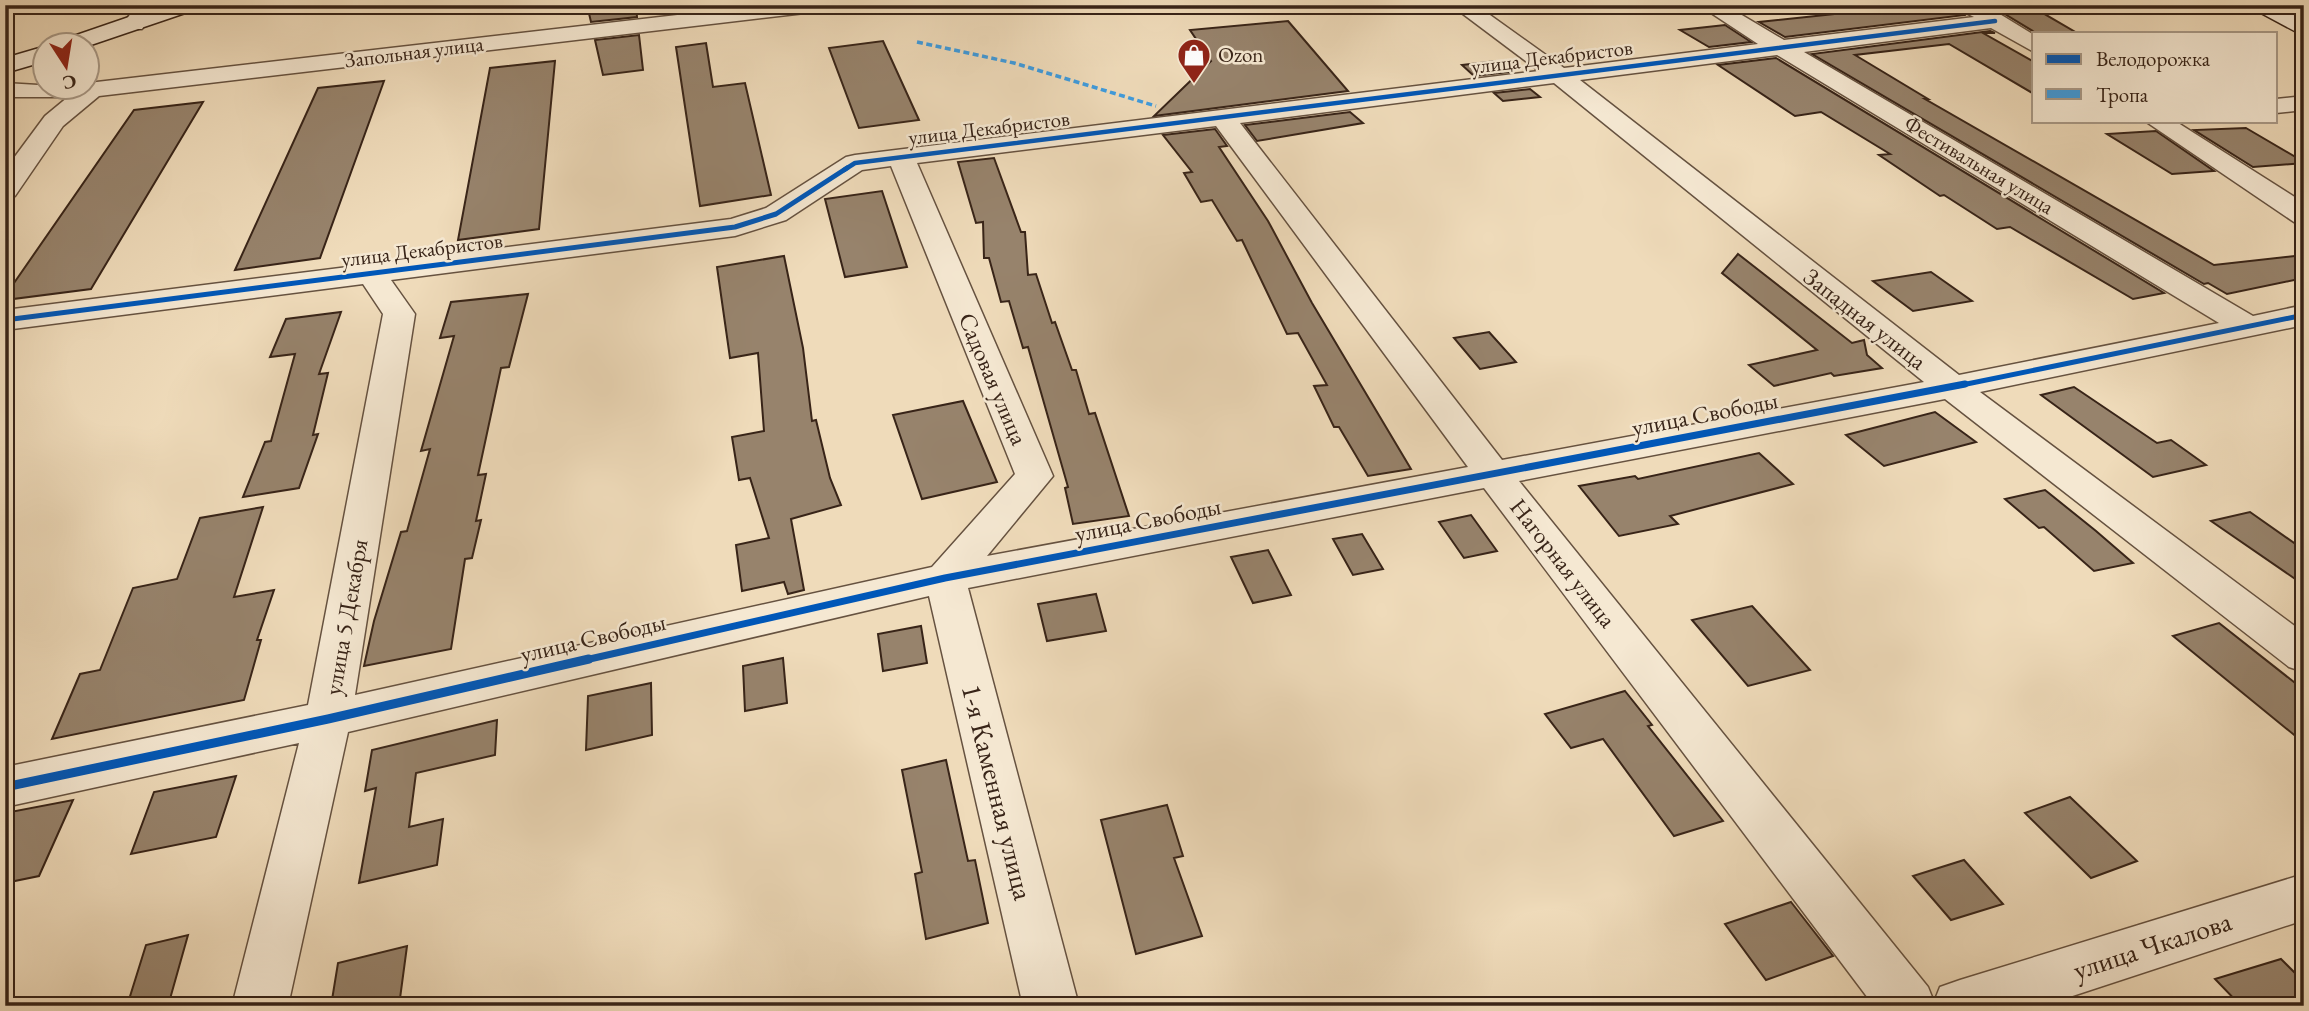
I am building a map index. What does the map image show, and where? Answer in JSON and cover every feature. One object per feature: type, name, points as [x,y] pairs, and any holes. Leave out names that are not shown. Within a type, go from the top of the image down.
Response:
[{"type":"street","points":[[134,23],[148,5]]},
{"type":"street","points":[[102,34],[186,5]]},
{"type":"street","name":"Запольная улица","points":[[102,89],[822,5]]},
{"type":"street","name":"Западная улица","points":[[1461,5],[1540,60],[1555,75],[1952,387],[2304,656]]},
{"type":"street","name":"Фестивальная улица","points":[[1709,5],[2249,327]]},
{"type":"street","points":[[1970,5],[2032,44]]},
{"type":"street","points":[[2256,5],[2304,29]]},
{"type":"street","name":"улица Декабристов","points":[[5,320],[735,228],[776,214],[855,163],[1995,21]]},
{"type":"street","points":[[5,66],[32,57]]},
{"type":"street","name":"Запольная улица","points":[[5,90],[32,90]]},
{"type":"street","points":[[5,190],[54,121],[77,102]]},
{"type":"street","points":[[2278,106],[2304,103]]},
{"type":"street","name":"Нагорная улица","points":[[1222,116],[1493,474],[1908,1006]]},
{"type":"street","points":[[2160,122],[2304,216]]},
{"type":"street","name":"Садовая улица","points":[[901,157],[1034,477],[945,578]]},
{"type":"street","name":"улица 5 Декабря","points":[[260,1006],[328,719],[399,314],[372,274]]},
{"type":"street","name":"улица Свободы","points":[[5,787],[328,719],[945,578],[1952,387],[2304,315]]},
{"type":"street","name":"1-я Каменная улица","points":[[945,578],[1051,1006]]},
{"type":"street","name":"улица Чкалова","points":[[1960,1006],[2304,897]]},
{"type":"building","points":[[587,5],[636,5],[637,17],[591,22]]},
{"type":"building","points":[[1920,5],[1962,5],[1965,15],[1785,37],[1759,22]]},
{"type":"building","points":[[1990,5],[2029,5],[2075,32],[2034,32]]},
{"type":"building","points":[[1288,21],[1348,91],[1154,116],[1211,61],[1190,30]]},
{"type":"building","points":[[1725,25],[1751,42],[1709,47],[1680,30]]},
{"type":"building","points":[[1990,31],[1995,33],[1983,33],[2032,61],[2032,93],[1949,44],[1855,55],[1928,99],[1925,99],[2214,265],[2304,255],[2304,278],[2227,294],[2208,283],[2204,284],[1812,54]]},
{"type":"building","points":[[639,35],[643,70],[603,75],[595,40]]},
{"type":"building","points":[[883,41],[919,120],[859,128],[829,48]]},
{"type":"building","points":[[706,43],[713,87],[745,83],[771,195],[700,206],[676,47]]},
{"type":"building","points":[[1776,58],[2164,293],[2133,299],[2010,227],[1997,229],[1944,195],[1940,196],[1879,155],[1890,154],[1821,112],[1795,116],[1718,65]]},
{"type":"building","points":[[555,61],[539,229],[458,240],[490,68]]},
{"type":"building","points":[[1496,61],[1509,72],[1474,76],[1462,65]]},
{"type":"building","points":[[384,81],[320,258],[235,270],[318,88]]},
{"type":"building","points":[[1530,89],[1540,97],[1503,101],[1494,93]]},
{"type":"building","points":[[203,102],[91,289],[5,300],[5,296],[134,110]]},
{"type":"building","points":[[1350,112],[1363,123],[1257,141],[1245,125]]},
{"type":"building","points":[[2246,128],[2304,163],[2253,167],[2194,130]]},
{"type":"building","points":[[1215,129],[1227,146],[1219,147],[1268,221],[1312,303],[1411,469],[1368,476],[1339,427],[1334,427],[1314,386],[1327,385],[1298,333],[1287,334],[1242,240],[1237,241],[1212,200],[1201,202],[1184,173],[1192,172],[1163,135]]},
{"type":"building","points":[[2156,131],[2214,171],[2172,174],[2107,134]]},
{"type":"building","points":[[994,158],[1021,232],[1025,232],[1028,275],[1036,274],[1052,323],[1055,322],[1072,370],[1076,370],[1089,414],[1095,413],[1129,516],[1073,524],[1065,488],[1068,487],[1028,347],[1023,348],[1009,301],[1001,302],[989,258],[984,258],[983,222],[976,223],[958,162]]},
{"type":"building","points":[[882,191],[907,267],[845,277],[825,199]]},
{"type":"building","points":[[1738,254],[1852,343],[1864,340],[1867,355],[1882,368],[1834,376],[1831,373],[1774,386],[1749,365],[1817,350],[1722,273]]},
{"type":"building","points":[[784,256],[803,348],[812,421],[816,420],[830,478],[841,505],[791,519],[804,590],[788,594],[784,582],[742,591],[736,545],[769,538],[750,478],[739,480],[732,437],[764,431],[758,353],[730,358],[717,267]]},
{"type":"building","points":[[1931,272],[1972,301],[1913,311],[1873,281]]},
{"type":"building","points":[[528,294],[509,367],[501,368],[478,475],[486,474],[476,521],[481,520],[472,558],[465,559],[451,649],[364,666],[374,621],[401,532],[407,531],[430,449],[421,451],[454,336],[440,338],[451,302]]},
{"type":"building","points":[[341,312],[319,374],[328,373],[313,435],[318,434],[299,488],[243,497],[265,442],[271,441],[295,354],[270,357],[286,319]]},
{"type":"building","points":[[1489,332],[1516,362],[1480,369],[1454,338]]},
{"type":"building","points":[[2074,387],[2157,443],[2171,440],[2206,465],[2153,477],[2041,395]]},
{"type":"building","points":[[963,401],[997,482],[922,499],[893,415]]},
{"type":"building","points":[[1935,412],[1976,442],[1884,466],[1846,435]]},
{"type":"building","points":[[1759,453],[1793,484],[1670,516],[1678,524],[1619,536],[1579,486],[1635,476],[1638,479]]},
{"type":"building","points":[[2045,490],[2133,563],[2094,571],[2044,527],[2039,528],[2005,499]]},
{"type":"building","points":[[263,507],[234,597],[274,590],[257,640],[261,640],[244,700],[52,739],[80,674],[100,670],[133,588],[177,579],[200,518]]},
{"type":"building","points":[[2250,512],[2304,550],[2304,585],[2211,521]]},
{"type":"building","points":[[1471,515],[1497,551],[1464,558],[1439,522]]},
{"type":"building","points":[[1362,534],[1383,569],[1353,575],[1333,539]]},
{"type":"building","points":[[1268,550],[1291,595],[1253,603],[1231,557]]},
{"type":"building","points":[[1096,594],[1106,631],[1047,641],[1038,604]]},
{"type":"building","points":[[1752,606],[1810,670],[1748,686],[1692,620]]},
{"type":"building","points":[[2219,623],[2304,690],[2304,743],[2173,636]]},
{"type":"building","points":[[921,626],[927,663],[883,671],[878,634]]},
{"type":"building","points":[[783,658],[787,703],[745,711],[743,666]]},
{"type":"building","points":[[651,683],[652,735],[586,750],[588,696]]},
{"type":"building","points":[[1625,691],[1652,725],[1648,726],[1723,821],[1674,836],[1603,739],[1571,748],[1545,714]]},
{"type":"building","points":[[497,720],[495,755],[416,773],[409,827],[443,819],[437,865],[359,883],[376,788],[365,791],[372,750]]},
{"type":"building","points":[[946,760],[968,861],[975,860],[988,923],[926,939],[915,874],[922,872],[902,770]]},
{"type":"building","points":[[236,776],[216,837],[131,854],[154,792]]},
{"type":"building","points":[[2070,797],[2137,861],[2091,878],[2025,813]]},
{"type":"building","points":[[73,800],[39,876],[5,883],[5,813]]},
{"type":"building","points":[[1167,805],[1183,856],[1174,858],[1202,936],[1136,954],[1101,820]]},
{"type":"building","points":[[1964,860],[2003,904],[1951,920],[1913,876]]},
{"type":"building","points":[[1791,902],[1833,956],[1766,980],[1725,924]]},
{"type":"building","points":[[188,935],[168,1006],[127,1006],[146,945]]},
{"type":"building","points":[[407,946],[399,1006],[331,1006],[338,963]]},
{"type":"building","points":[[2281,959],[2304,982],[2304,1006],[2241,1006],[2215,979]]},
{"type":"marked path","points":[[917,42],[1014,63],[1156,106]]},
{"type":"cycle path","points":[[5,320],[735,227],[776,214],[855,163],[1995,21]]},
{"type":"cycle path","points":[[5,787],[328,719],[945,578],[1952,387],[2304,315]]},
{"type":"place","name":"Ozon","points":[[1194,85]]}]
